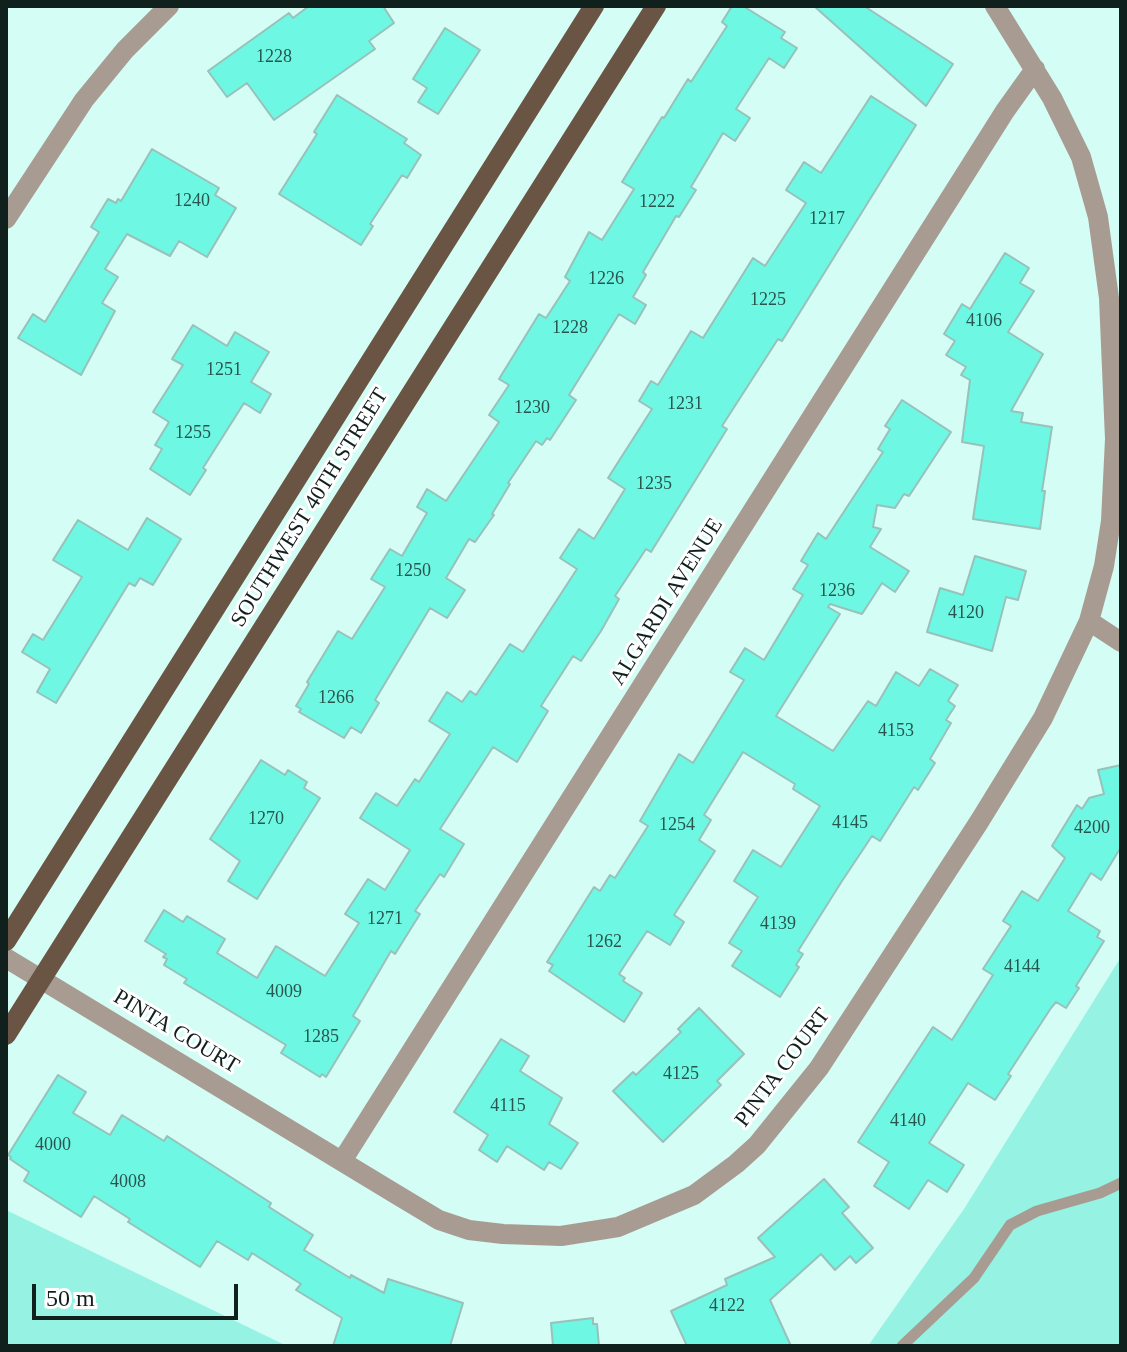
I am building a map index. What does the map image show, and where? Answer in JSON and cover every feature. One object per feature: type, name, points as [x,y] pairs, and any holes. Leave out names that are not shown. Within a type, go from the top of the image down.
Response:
[{"type":"main road","name":"SOUTHWEST 40TH STREET","points":[[6,941],[594,6]]},
{"type":"main road","name":"SOUTHWEST 40TH STREET","points":[[6,1035],[656,6]]},
{"type":"street","points":[[6,219],[84,100],[125,50],[169,6]]},
{"type":"street","name":"PINTA COURT","points":[[6,958],[439,1220],[469,1230],[561,1236],[618,1227],[670,1208],[716,1180],[757,1145],[819,1068],[1029,741],[1060,686],[1089,621],[1104,566],[1113,500],[1115,439],[1109,298],[1098,217],[1081,157],[1035,69],[995,6]]},
{"type":"street","name":"ALGARDI AVENUE","points":[[342,1161],[1035,69]]},
{"type":"street","points":[[1089,621],[1121,642]]},
{"type":"lane","points":[[902,1346],[974,1278],[1010,1225],[1037,1211],[1100,1193],[1121,1183]]},
{"type":"green space","points":[[1121,957],[1121,1346],[868,1346],[964,1209]]},
{"type":"green space","points":[[6,1210],[287,1346],[6,1346]]},
{"type":"building","points":[[309,6],[383,6],[394,23],[369,41],[375,49],[274,120],[247,83],[227,97],[208,71],[289,13],[293,18]]},
{"type":"building","points":[[732,6],[743,6],[785,32],[781,38],[797,48],[784,68],[769,58],[736,109],[750,118],[735,141],[723,133],[691,187],[696,190],[679,217],[676,216],[643,272],[646,275],[633,297],[646,305],[635,324],[619,314],[569,395],[576,400],[550,440],[547,438],[542,445],[536,441],[508,483],[494,515],[475,542],[469,539],[446,578],[465,590],[447,618],[430,608],[375,700],[379,703],[361,733],[351,727],[344,738],[299,712],[301,709],[296,706],[309,684],[307,682],[338,631],[352,639],[385,587],[371,579],[390,549],[402,556],[427,513],[417,507],[427,489],[446,501],[499,422],[489,415],[509,385],[499,379],[539,314],[546,318],[570,281],[565,277],[589,232],[602,240],[634,189],[622,182],[662,117],[688,79],[691,82],[727,26],[722,22]]},
{"type":"building","points":[[814,6],[864,6],[953,64],[926,106]]},
{"type":"building","points":[[445,28],[480,50],[438,114],[418,102],[427,88],[413,79]]},
{"type":"building","points":[[337,95],[407,139],[404,143],[421,155],[407,178],[402,175],[370,224],[373,226],[361,245],[279,194],[317,134],[314,132]]},
{"type":"building","points":[[871,96],[916,125],[782,341],[778,339],[722,426],[727,429],[651,552],[646,549],[615,596],[619,599],[601,631],[581,661],[573,656],[541,706],[548,711],[517,762],[493,747],[440,829],[464,844],[444,877],[440,874],[415,911],[420,914],[395,954],[391,951],[353,1016],[360,1021],[326,1077],[322,1074],[320,1077],[281,1053],[286,1045],[184,983],[187,979],[164,965],[167,959],[163,957],[166,954],[145,941],[164,910],[183,922],[187,916],[225,939],[217,953],[257,978],[276,946],[325,976],[359,923],[345,914],[368,879],[385,890],[410,850],[360,818],[376,793],[397,806],[415,779],[419,782],[450,734],[429,721],[447,692],[462,702],[470,691],[476,695],[510,644],[523,652],[577,569],[560,558],[579,529],[594,539],[625,489],[608,478],[652,409],[639,401],[651,381],[658,385],[691,331],[703,338],[753,258],[765,266],[806,203],[786,190],[804,162],[821,173]]},
{"type":"building","points":[[152,149],[219,188],[215,195],[236,208],[207,257],[179,241],[170,256],[127,234],[105,269],[118,277],[102,303],[115,311],[81,375],[18,338],[33,314],[45,322],[99,232],[91,227],[108,199],[116,203],[118,199],[121,201]]},
{"type":"building","points":[[1005,253],[1029,268],[1020,283],[1034,291],[1008,332],[1043,354],[1011,411],[1023,413],[1021,422],[1052,427],[1042,491],[1045,491],[1040,529],[973,519],[984,446],[962,442],[970,380],[961,375],[966,367],[946,355],[955,341],[944,334],[962,304],[970,309]]},
{"type":"building","points":[[193,325],[227,346],[235,332],[269,352],[251,382],[271,394],[260,413],[244,403],[203,468],[206,470],[190,495],[150,469],[162,449],[155,445],[169,422],[153,412],[183,365],[172,359]]},
{"type":"building","points":[[902,400],[951,432],[909,496],[904,494],[895,508],[877,505],[873,527],[881,529],[870,547],[909,571],[895,592],[882,583],[862,614],[830,604],[828,607],[840,614],[776,716],[833,751],[868,701],[876,706],[896,672],[919,686],[930,669],[958,685],[948,701],[955,706],[946,720],[951,723],[930,759],[935,763],[918,790],[914,787],[880,841],[872,836],[842,881],[798,951],[803,954],[796,965],[799,967],[780,997],[732,966],[742,951],[729,943],[758,897],[734,881],[753,850],[781,867],[820,806],[793,789],[795,784],[743,752],[704,815],[711,820],[699,840],[715,851],[674,915],[684,922],[670,945],[647,931],[619,974],[625,978],[623,981],[642,993],[624,1022],[549,971],[553,965],[547,962],[594,887],[600,891],[610,875],[615,878],[648,826],[640,821],[679,754],[693,763],[744,680],[730,672],[745,648],[764,660],[803,595],[793,589],[808,565],[801,561],[818,533],[826,539],[883,452],[878,449],[890,429],[885,426]]},
{"type":"building","points":[[147,518],[181,539],[153,585],[140,578],[135,586],[129,583],[56,703],[37,692],[50,669],[22,652],[33,634],[43,640],[82,577],[53,560],[78,520],[128,550]]},
{"type":"building","points":[[975,556],[1026,571],[1018,600],[1006,597],[992,651],[927,632],[940,588],[963,595]]},
{"type":"building","points":[[261,760],[285,775],[288,770],[307,782],[304,788],[320,798],[257,899],[228,881],[240,861],[210,839]]},
{"type":"building","points":[[1121,765],[1121,847],[1101,880],[1091,873],[1068,911],[1100,931],[1097,937],[1104,941],[1066,1008],[1056,1002],[1051,1008],[1008,1074],[1011,1076],[995,1100],[968,1083],[929,1143],[964,1165],[947,1192],[928,1180],[909,1209],[874,1186],[889,1162],[858,1142],[933,1027],[952,1040],[993,975],[983,969],[1011,926],[1003,921],[1022,891],[1038,901],[1065,858],[1052,846],[1077,805],[1082,809],[1089,798],[1104,794],[1098,770]]},
{"type":"building","points":[[699,1008],[744,1054],[717,1081],[721,1085],[663,1142],[613,1091],[633,1072],[636,1075],[681,1032],[678,1029]]},
{"type":"building","points":[[501,1039],[529,1056],[520,1071],[562,1098],[549,1124],[578,1143],[561,1169],[549,1162],[544,1170],[507,1146],[497,1162],[479,1150],[488,1135],[454,1112]]},
{"type":"building","points":[[58,1075],[86,1092],[73,1113],[110,1135],[122,1115],[164,1141],[167,1136],[271,1203],[269,1207],[313,1235],[304,1250],[350,1278],[351,1275],[384,1293],[388,1279],[463,1303],[450,1346],[333,1346],[342,1318],[296,1290],[301,1284],[252,1253],[248,1260],[217,1241],[200,1267],[128,1222],[130,1219],[94,1196],[81,1217],[24,1181],[29,1172],[8,1155]]},
{"type":"building","points":[[824,1179],[849,1207],[842,1213],[873,1248],[856,1263],[850,1256],[835,1270],[821,1254],[770,1300],[791,1346],[687,1346],[671,1311],[727,1285],[725,1279],[775,1257],[758,1238]]},
{"type":"building","points":[[593,1318],[593,1324],[597,1324],[599,1346],[553,1346],[551,1323]]}]
